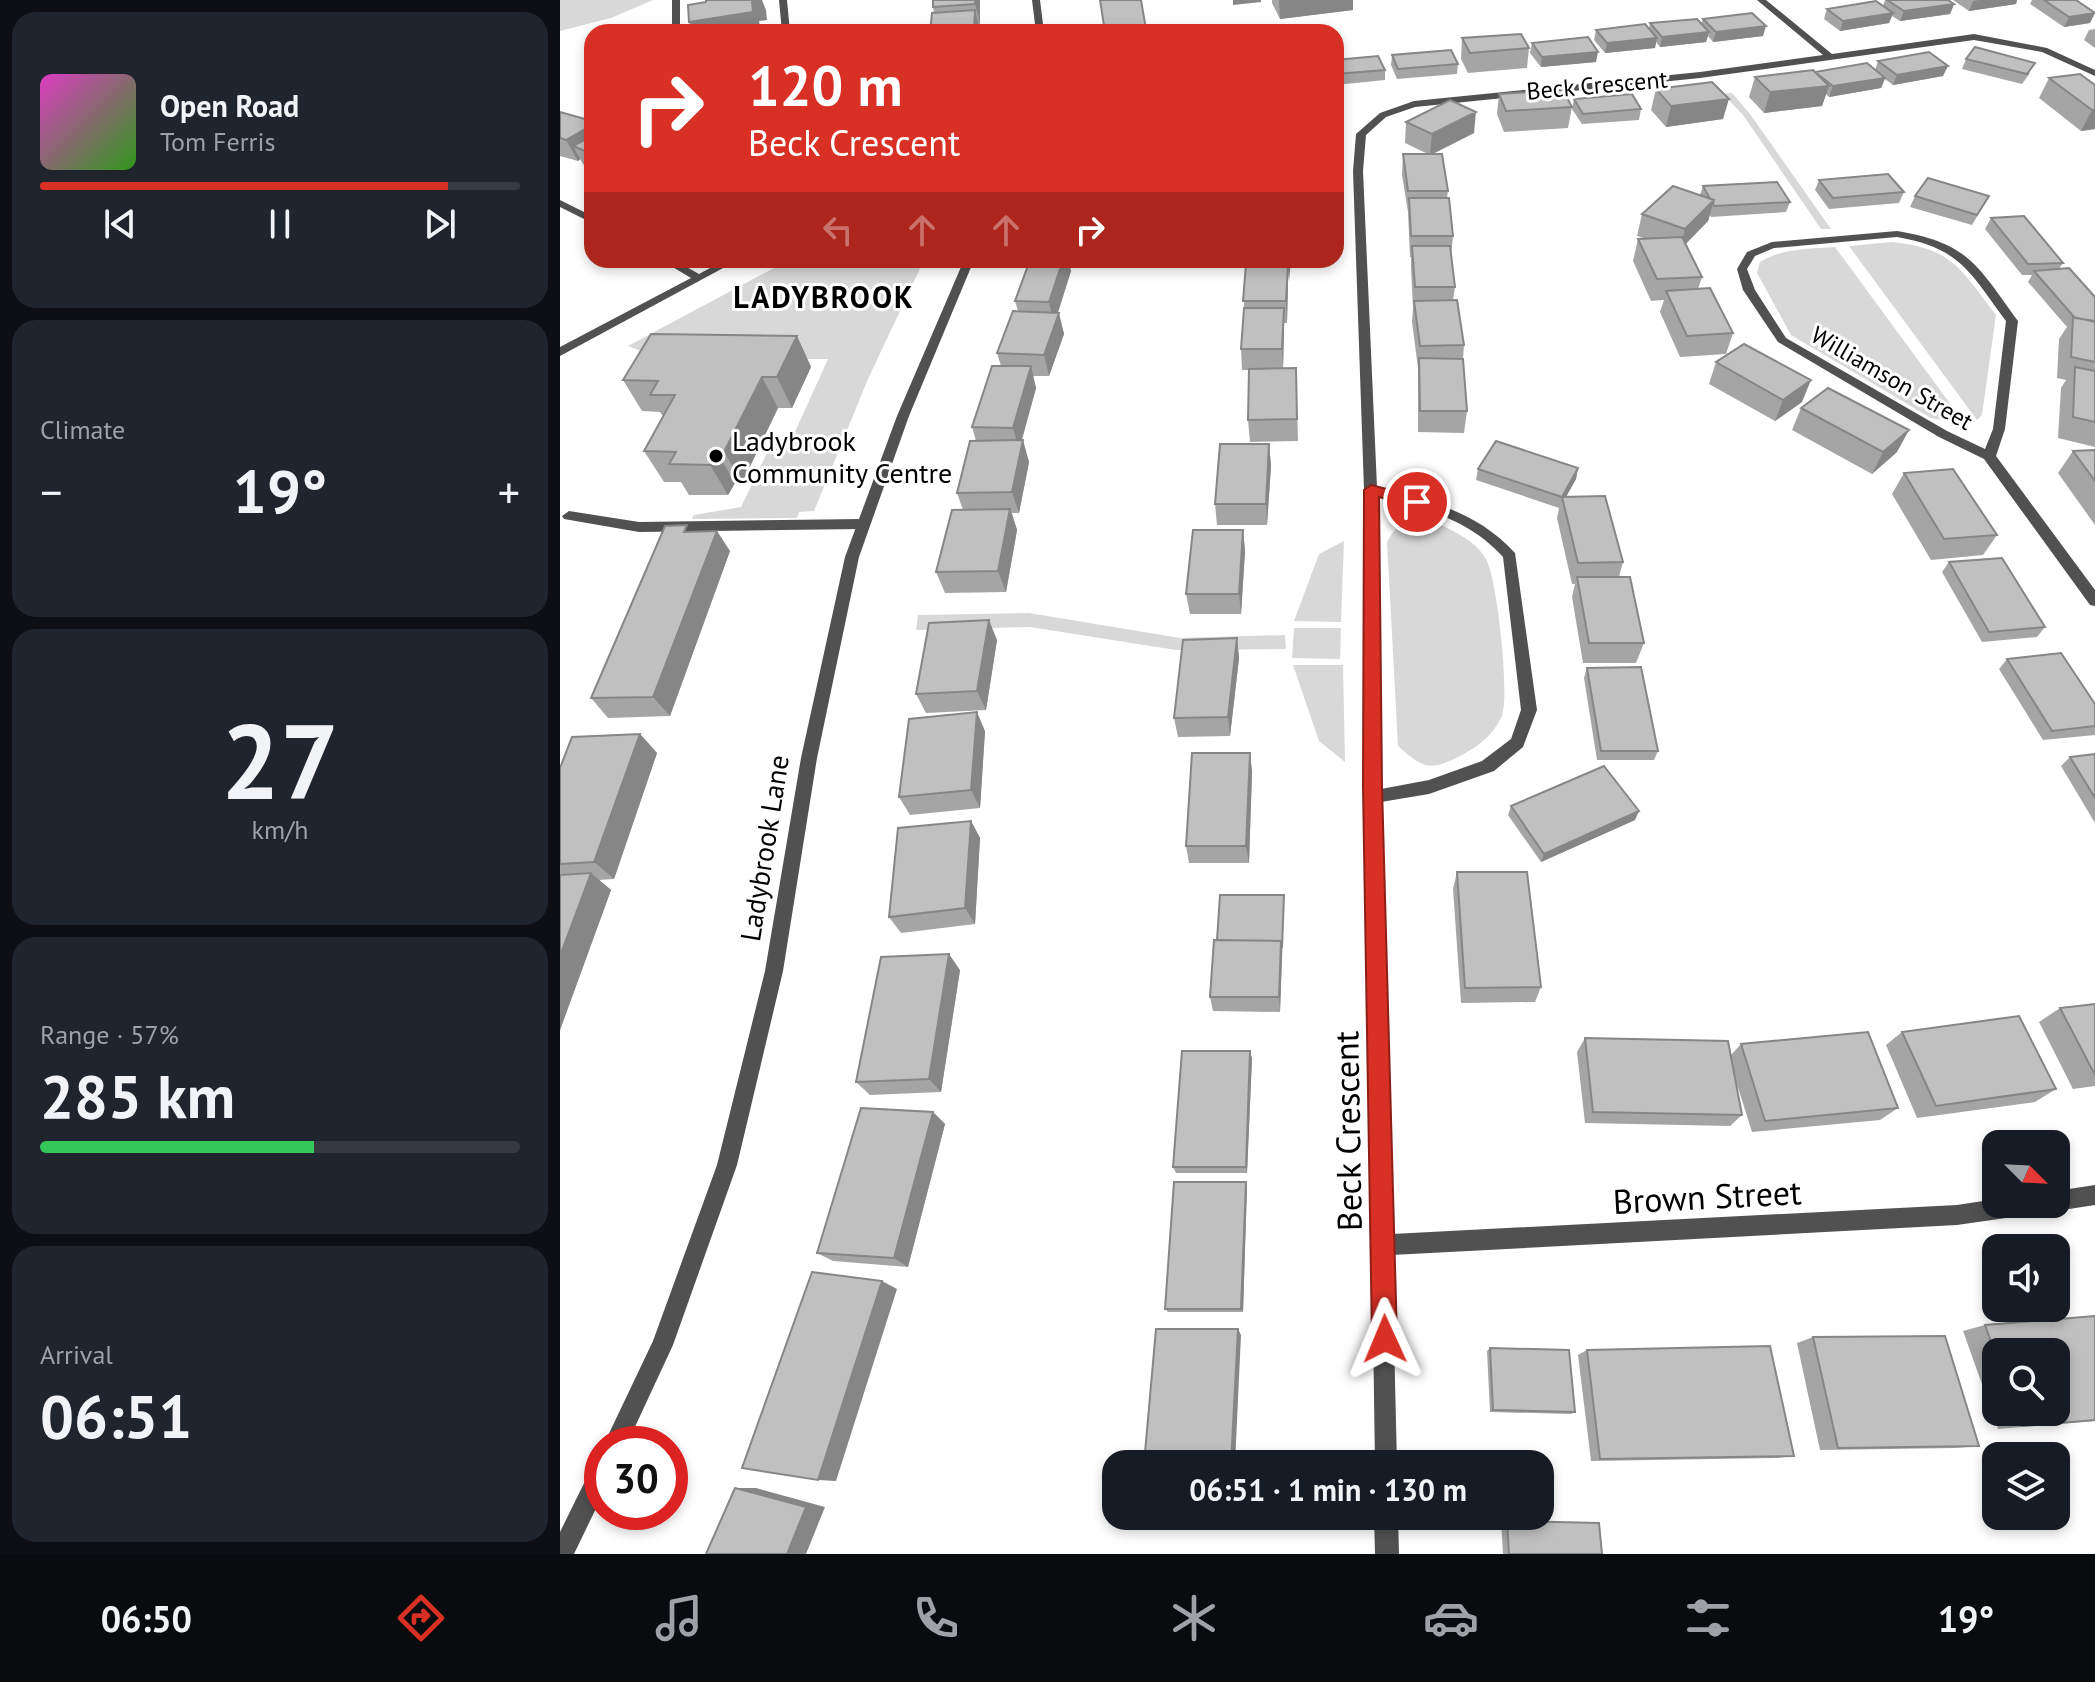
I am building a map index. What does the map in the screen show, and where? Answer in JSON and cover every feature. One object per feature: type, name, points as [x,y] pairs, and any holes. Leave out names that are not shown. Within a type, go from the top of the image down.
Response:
[{"type":"street","points":[[676,0],[676,24]]},
{"type":"street","points":[[783,0],[785,24]]},
{"type":"street","points":[[1036,0],[1039,24]]},
{"type":"street","points":[[1761,0],[1830,57]]},
{"type":"street","name":"Beck Crescent","points":[[1386,1450],[1371,490],[1358,171],[1361,134],[1383,115],[1414,104],[1686,77],[1974,37],[2044,50],[2095,73]]},
{"type":"street","points":[[560,203],[584,216]]},
{"type":"street","name":"Williamson Street","points":[[1989,456],[1999,429],[2012,321],[1968,262],[1938,244],[1897,234],[1772,245],[1751,254],[1742,269],[1749,290],[1782,340],[1943,434],[1989,456],[2095,601]]},
{"type":"street","points":[[681,268],[699,278]]},
{"type":"street","points":[[560,352],[718,268]]},
{"type":"street","name":"Ladybrook Lane","points":[[624,1426],[662,1345],[727,1165],[774,971],[809,758],[852,557],[903,416],[966,268]]},
{"type":"street","points":[[1371,490],[1417,502],[1479,525],[1496,538],[1510,556],[1529,710],[1517,743],[1488,766],[1429,787],[1374,797]]},
{"type":"street","points":[[569,516],[639,527],[862,524]]},
{"type":"street","points":[[2070,1199],[2095,1195]]},
{"type":"street","name":"Brown Street","points":[[1384,1245],[1982,1211]]},
{"type":"street","points":[[562,1554],[584,1508]]},
{"type":"street","points":[[1386,1530],[1387,1554]]},
{"type":"shaded area","points":[[560,0],[653,0],[611,18],[560,31]]},
{"type":"shaded area","points":[[1732,93],[1831,229],[1821,229],[1743,115],[1723,94]]},
{"type":"shaded area","points":[[1892,242],[1929,250],[1954,264],[1996,315],[1982,415],[1977,420],[1849,246]]},
{"type":"shaded area","points":[[1835,247],[1965,424],[1931,418],[1791,335],[1757,273],[1760,262],[1787,252]]},
{"type":"shaded area","points":[[774,268],[920,268],[868,379],[814,511],[799,512],[797,518],[692,519],[694,515],[741,507],[771,445],[789,445],[828,359],[667,361],[628,346]]},
{"type":"shaded area","points":[[1422,516],[1467,540],[1487,561],[1495,591],[1504,665],[1504,707],[1493,731],[1463,754],[1431,766],[1419,762],[1398,746],[1387,542],[1401,524]]},
{"type":"shaded area","points":[[1344,541],[1341,622],[1294,621],[1319,554]]},
{"type":"shaded area","points":[[1029,613],[1180,638],[1285,635],[1286,649],[1176,650],[1030,627],[916,630],[918,615]]},
{"type":"shaded area","points":[[1294,628],[1341,628],[1340,659],[1292,658]]},
{"type":"shaded area","points":[[1293,665],[1343,665],[1345,762],[1319,741]]},
{"type":"building","points":[[706,0],[760,1],[752,2],[753,12],[689,22],[688,5]]},
{"type":"building","points":[[933,0],[975,0],[975,4],[933,7]]},
{"type":"building","points":[[1100,0],[1141,0],[1145,24],[1104,24]]},
{"type":"building","points":[[1887,0],[1948,0],[1954,4],[1904,11]]},
{"type":"building","points":[[2044,0],[2076,0],[2095,13],[2069,17]]},
{"type":"building","points":[[1876,1],[1893,13],[1843,21],[1827,9]]},
{"type":"building","points":[[975,10],[974,24],[931,24],[932,13]]},
{"type":"building","points":[[1752,13],[1766,26],[1716,32],[1703,19]]},
{"type":"building","points":[[1697,19],[1709,32],[1662,37],[1650,23]]},
{"type":"building","points":[[1645,24],[1657,38],[1607,43],[1596,30]]},
{"type":"building","points":[[1521,34],[1529,48],[1470,53],[1462,38]]},
{"type":"building","points":[[1588,37],[1598,52],[1542,57],[1532,43]]},
{"type":"building","points":[[1975,47],[2035,63],[2027,74],[1966,59]]},
{"type":"building","points":[[1451,50],[1458,64],[1398,69],[1392,55]]},
{"type":"building","points":[[1929,52],[1948,66],[1897,75],[1878,61]]},
{"type":"building","points":[[1378,56],[1385,70],[1344,73],[1344,59]]},
{"type":"building","points":[[1867,63],[1885,78],[1833,86],[1815,72]]},
{"type":"building","points":[[1813,70],[1829,86],[1770,92],[1755,77]]},
{"type":"building","points":[[2080,74],[2095,85],[2095,110],[2049,78]]},
{"type":"building","points":[[1712,82],[1729,99],[1671,106],[1656,89]]},
{"type":"building","points":[[1563,90],[1572,107],[1506,111],[1499,94]]},
{"type":"building","points":[[1632,94],[1641,109],[1583,114],[1574,99]]},
{"type":"building","points":[[1450,100],[1476,112],[1432,134],[1406,122]]},
{"type":"building","points":[[560,112],[584,119],[584,130],[566,140],[560,138]]},
{"type":"building","points":[[584,140],[584,151],[573,146]]},
{"type":"building","points":[[1403,154],[1442,154],[1448,191],[1408,191]]},
{"type":"building","points":[[1888,174],[1904,192],[1833,198],[1819,180]]},
{"type":"building","points":[[1928,178],[1989,196],[1977,215],[1915,196]]},
{"type":"building","points":[[1777,182],[1790,202],[1714,206],[1714,200],[1710,199],[1703,186]]},
{"type":"building","points":[[1673,186],[1714,200],[1685,229],[1642,214]]},
{"type":"building","points":[[1409,198],[1449,198],[1453,236],[1411,236]]},
{"type":"building","points":[[2024,216],[2063,263],[2028,264],[1991,218]]},
{"type":"building","points":[[1682,237],[1702,277],[1657,279],[1638,239]]},
{"type":"building","points":[[1412,246],[1450,246],[1455,287],[1415,287]]},
{"type":"building","points":[[1027,268],[1060,268],[1049,302],[1015,301]]},
{"type":"building","points":[[1246,268],[1288,268],[1286,301],[1243,301]]},
{"type":"building","points":[[2069,268],[2095,297],[2095,321],[2075,318],[2034,271]]},
{"type":"building","points":[[1710,288],[1733,333],[1687,336],[1666,291]]},
{"type":"building","points":[[1457,300],[1464,345],[1420,346],[1414,301]]},
{"type":"building","points":[[1244,308],[1284,308],[1282,349],[1241,349]]},
{"type":"building","points":[[1013,311],[1059,313],[1044,355],[997,353]]},
{"type":"building","points":[[2073,317],[2095,322],[2095,362],[2071,357]]},
{"type":"building","points":[[651,334],[797,336],[777,377],[762,377],[724,452],[717,452],[710,465],[669,464],[676,452],[644,451],[675,395],[650,395],[658,381],[623,380]]},
{"type":"building","points":[[1744,344],[1811,380],[1783,400],[1716,362]]},
{"type":"building","points":[[1419,358],[1463,359],[1467,411],[1420,411]]},
{"type":"building","points":[[992,366],[1031,366],[1013,428],[972,427]]},
{"type":"building","points":[[2075,367],[2095,371],[2095,422],[2073,417]]},
{"type":"building","points":[[1296,368],[1297,419],[1248,420],[1249,369]]},
{"type":"building","points":[[1828,388],[1909,430],[1883,452],[1801,408]]},
{"type":"building","points":[[1023,440],[1012,492],[957,493],[970,441]]},
{"type":"building","points":[[1496,441],[1578,468],[1562,497],[1478,469]]},
{"type":"building","points":[[1220,444],[1269,444],[1266,504],[1215,504]]},
{"type":"building","points":[[2095,450],[2095,481],[2073,451]]},
{"type":"building","points":[[1953,469],[1997,535],[1944,539],[1904,473]]},
{"type":"building","points":[[1605,496],[1623,562],[1578,563],[1562,497]]},
{"type":"building","points":[[1010,509],[998,571],[936,572],[952,510]]},
{"type":"building","points":[[687,525],[684,532],[717,531],[653,697],[591,698],[665,526]]},
{"type":"building","points":[[1193,530],[1243,530],[1239,594],[1186,594]]},
{"type":"building","points":[[2002,558],[2045,627],[1989,632],[1949,562]]},
{"type":"building","points":[[1577,577],[1630,577],[1644,643],[1589,643]]},
{"type":"building","points":[[989,620],[977,691],[916,694],[929,623]]},
{"type":"building","points":[[1237,638],[1228,717],[1174,718],[1183,640]]},
{"type":"building","points":[[2061,653],[2095,704],[2095,726],[2052,731],[2007,659]]},
{"type":"building","points":[[1641,667],[1658,751],[1601,751],[1587,668]]},
{"type":"building","points":[[977,712],[971,790],[899,797],[909,719]]},
{"type":"building","points":[[640,734],[594,862],[560,864],[560,768],[572,737]]},
{"type":"building","points":[[1192,753],[1250,753],[1246,846],[1186,846]]},
{"type":"building","points":[[2095,754],[2095,798],[2070,757]]},
{"type":"building","points":[[1604,766],[1639,811],[1544,854],[1511,806]]},
{"type":"building","points":[[971,821],[965,908],[889,917],[898,828]]},
{"type":"building","points":[[1457,872],[1527,872],[1541,987],[1465,988]]},
{"type":"building","points":[[591,873],[560,956],[560,875]]},
{"type":"building","points":[[1220,895],[1284,895],[1282,948],[1281,941],[1217,940]]},
{"type":"building","points":[[1214,940],[1281,941],[1279,997],[1210,997]]},
{"type":"building","points":[[949,954],[929,1079],[856,1082],[881,957]]},
{"type":"building","points":[[2095,1004],[2095,1075],[2060,1008]]},
{"type":"building","points":[[2019,1016],[2056,1089],[1936,1106],[1902,1032]]},
{"type":"building","points":[[1868,1032],[1898,1108],[1765,1121],[1741,1044]]},
{"type":"building","points":[[1585,1038],[1728,1041],[1742,1115],[1593,1112]]},
{"type":"building","points":[[1182,1051],[1250,1051],[1246,1167],[1173,1167]]},
{"type":"building","points":[[861,1108],[933,1112],[894,1258],[817,1253]]},
{"type":"building","points":[[1174,1182],[1246,1182],[1241,1309],[1165,1309]]},
{"type":"building","points":[[812,1272],[882,1281],[818,1480],[742,1468]]},
{"type":"building","points":[[2095,1316],[2095,1420],[2070,1422],[2070,1338],[1990,1338],[1985,1325],[2070,1322],[2070,1318]]},
{"type":"building","points":[[1156,1329],[1238,1329],[1232,1450],[1145,1450]]},
{"type":"building","points":[[1945,1336],[1979,1446],[1838,1448],[1813,1337]]},
{"type":"building","points":[[1770,1346],[1794,1456],[1600,1459],[1587,1350]]},
{"type":"building","points":[[1490,1348],[1569,1350],[1575,1412],[1493,1410]]},
{"type":"building","points":[[735,1488],[806,1507],[787,1554],[706,1554]]},
{"type":"building","points":[[1554,1522],[1599,1523],[1602,1554],[1509,1554],[1508,1530],[1554,1530]]},
{"type":"place","name":"Ladybrook Community Centre","points":[[716,456]]},
{"type":"district","name":"LADYBROOK","points":[[824,296]]},
{"type":"route","points":[[1385,1339],[1373,786],[1371,490],[1417,502]]}]
